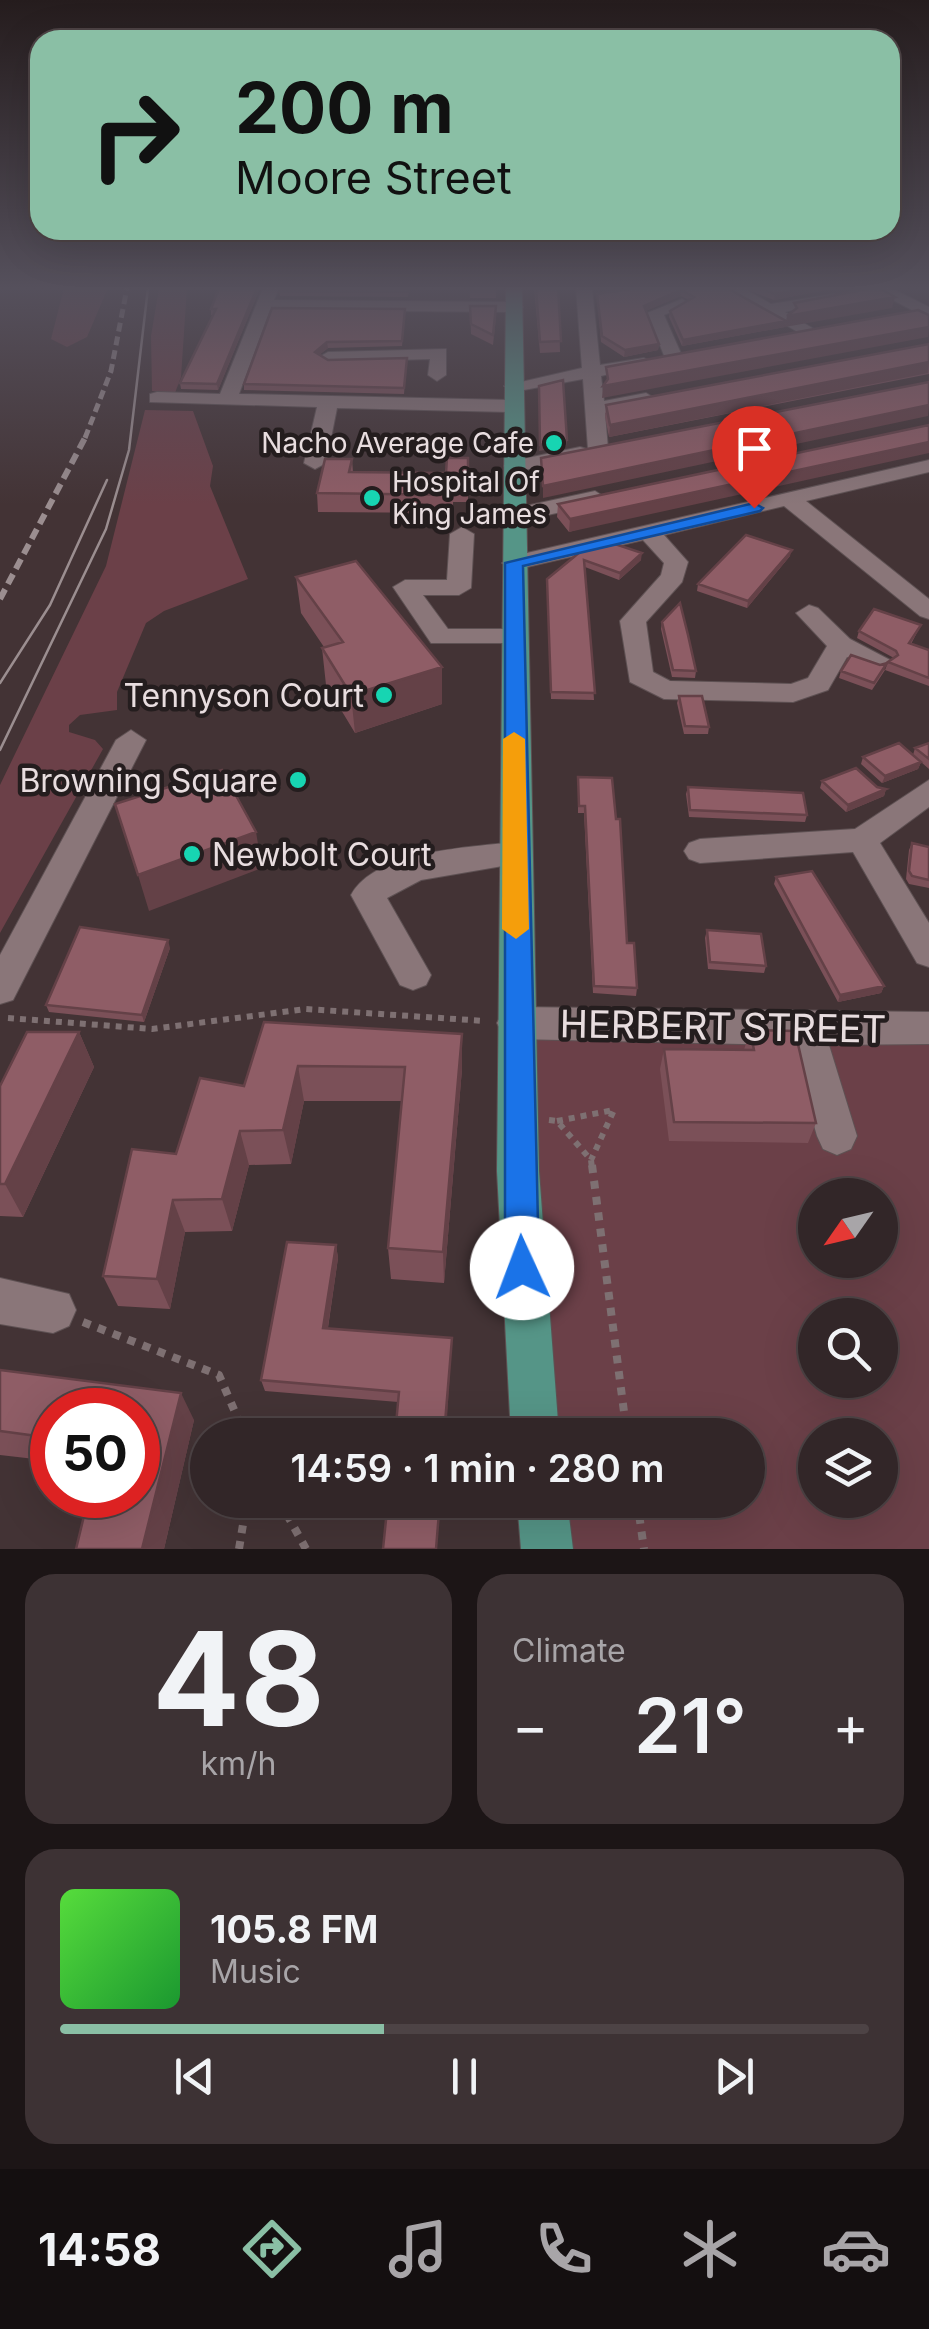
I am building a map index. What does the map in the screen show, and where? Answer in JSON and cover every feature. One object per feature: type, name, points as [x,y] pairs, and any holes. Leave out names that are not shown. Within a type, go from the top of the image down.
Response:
[{"type":"main road","points":[[513,360],[516,1023],[525,1332],[533,1418]]},
{"type":"main road","points":[[543,1518],[546,1549]]},
{"type":"street","points":[[228,400],[240,360]]},
{"type":"street","points":[[416,404],[437,360]]},
{"type":"street","points":[[515,466],[608,447],[594,409],[590,360]]},
{"type":"street","points":[[156,398],[416,404],[513,396],[591,374],[661,360]]},
{"type":"street","points":[[594,409],[669,395]]},
{"type":"street","points":[[315,463],[328,402]]},
{"type":"street","points":[[514,563],[925,471]]},
{"type":"street","points":[[515,516],[609,495]]},
{"type":"street","points":[[790,500],[929,611]]},
{"type":"street","points":[[648,532],[676,562],[673,577],[634,621],[640,676],[664,690],[793,693],[818,684],[840,645]]},
{"type":"street","points":[[462,534],[459,588],[405,587],[440,637],[513,638]]},
{"type":"street","points":[[809,613],[840,645],[879,661]]},
{"type":"street","points":[[0,989],[131,740]]},
{"type":"street","points":[[700,851],[862,840],[929,791]]},
{"type":"street","points":[[862,840],[929,954]]},
{"type":"street","points":[[414,975],[368,894],[381,881],[438,865],[515,854]]},
{"type":"street","name":"HERBERT STREET","points":[[516,1023],[805,1030],[929,1028]]},
{"type":"street","points":[[805,1030],[838,1136]]},
{"type":"street","points":[[0,1301],[52,1310]]},
{"type":"path","points":[[0,1018],[152,1029],[306,1009],[516,1023]]},
{"type":"path","points":[[591,1160],[552,1121],[614,1110],[591,1160],[624,1418]]},
{"type":"path","points":[[52,1310],[220,1376],[238,1418]]},
{"type":"path","points":[[239,1549],[244,1518]]},
{"type":"path","points":[[288,1518],[306,1549]]},
{"type":"path","points":[[639,1518],[644,1549]]},
{"type":"shaded area","points":[[151,360],[182,360],[175,393],[152,391]]},
{"type":"shaded area","points":[[145,410],[193,411],[213,466],[210,486],[248,579],[164,611],[146,623],[117,692],[117,710],[80,715],[69,725],[69,732],[95,740],[103,749],[0,933],[0,785],[106,566]]},
{"type":"shaded area","points":[[525,1030],[929,1036],[929,1549],[556,1549],[553,1518],[765,1518],[765,1418],[542,1418]]},
{"type":"building","points":[[191,360],[227,360],[217,384],[180,383]]},
{"type":"building","points":[[253,360],[407,360],[404,388],[244,384]]},
{"type":"building","points":[[643,360],[745,360],[603,386],[608,379],[606,367]]},
{"type":"building","points":[[843,360],[929,360],[610,425],[606,405]]},
{"type":"building","points":[[563,380],[567,440],[540,445],[539,386]]},
{"type":"building","points":[[929,382],[929,405],[543,486],[541,458]]},
{"type":"building","points":[[929,425],[929,442],[570,519],[558,504]]},
{"type":"building","points":[[447,458],[468,458],[468,484],[453,483],[453,495],[317,493],[325,459],[352,459],[349,472],[446,473]]},
{"type":"building","points":[[746,535],[792,550],[748,601],[698,584]]},
{"type":"building","points":[[615,544],[642,553],[620,573],[584,560],[595,693],[551,692],[547,579],[580,552]]},
{"type":"building","points":[[356,561],[442,667],[351,695],[322,648],[343,642],[296,577]]},
{"type":"building","points":[[680,603],[696,671],[673,670],[662,622]]},
{"type":"building","points":[[874,609],[921,625],[909,643],[929,650],[929,678],[888,662],[898,655],[896,651],[859,631]]},
{"type":"building","points":[[851,655],[880,665],[887,663],[874,683],[841,671]]},
{"type":"building","points":[[679,696],[702,696],[709,727],[685,726]]},
{"type":"building","points":[[899,743],[921,762],[885,776],[863,757]]},
{"type":"building","points":[[929,743],[929,759],[915,748]]},
{"type":"building","points":[[856,768],[877,787],[886,789],[848,805],[822,781]]},
{"type":"building","points":[[222,770],[256,832],[138,875],[115,804]]},
{"type":"building","points":[[578,777],[612,778],[616,819],[620,819],[627,943],[634,943],[637,988],[594,986],[585,806],[579,806]]},
{"type":"building","points":[[688,787],[803,793],[807,815],[690,810]]},
{"type":"building","points":[[912,843],[929,847],[929,880],[912,876],[909,871]]},
{"type":"building","points":[[812,871],[884,986],[840,995],[776,877]]},
{"type":"building","points":[[80,927],[168,940],[142,1015],[46,1005]]},
{"type":"building","points":[[707,930],[761,934],[766,966],[710,962]]},
{"type":"building","points":[[264,1022],[462,1034],[443,1252],[388,1248],[405,1067],[298,1066],[283,1130],[240,1131],[222,1199],[173,1200],[157,1279],[103,1276],[132,1149],[176,1154],[200,1078],[244,1086]]},
{"type":"building","points":[[750,1030],[795,1031],[816,1123],[674,1122],[664,1049],[754,1050]]},
{"type":"building","points":[[27,1032],[79,1032],[5,1184],[0,1184],[0,1086]]},
{"type":"building","points":[[287,1242],[336,1245],[323,1328],[452,1338],[445,1418],[397,1418],[399,1392],[261,1380]]},
{"type":"building","points":[[0,1370],[142,1388],[30,1388],[30,1435],[0,1431]]},
{"type":"building","points":[[160,1390],[181,1393],[160,1477]]},
{"type":"building","points":[[83,1518],[150,1518],[142,1549],[76,1549]]},
{"type":"building","points":[[386,1518],[439,1518],[436,1549],[383,1549]]},
{"type":"tram line","points":[[0,750],[106,529],[129,450],[140,360]]},
{"type":"tram line","points":[[0,683],[50,605],[107,480]]},
{"type":"railway","points":[[85,438],[113,360]]},
{"type":"railway","points":[[0,599],[85,438]]},
{"type":"slow traffic","points":[[514,739],[516,929]]},
{"type":"place","name":"Nacho Average Cafe","points":[[554,443]]},
{"type":"place","name":"Hospital Of King James","points":[[372,498]]},
{"type":"place","name":"Tennyson Court","points":[[384,695]]},
{"type":"place","name":"Browning Square","points":[[298,780]]},
{"type":"place","name":"Newbolt Court","points":[[192,854]]},
{"type":"route","points":[[522,1268],[514,563],[754,508]]}]
